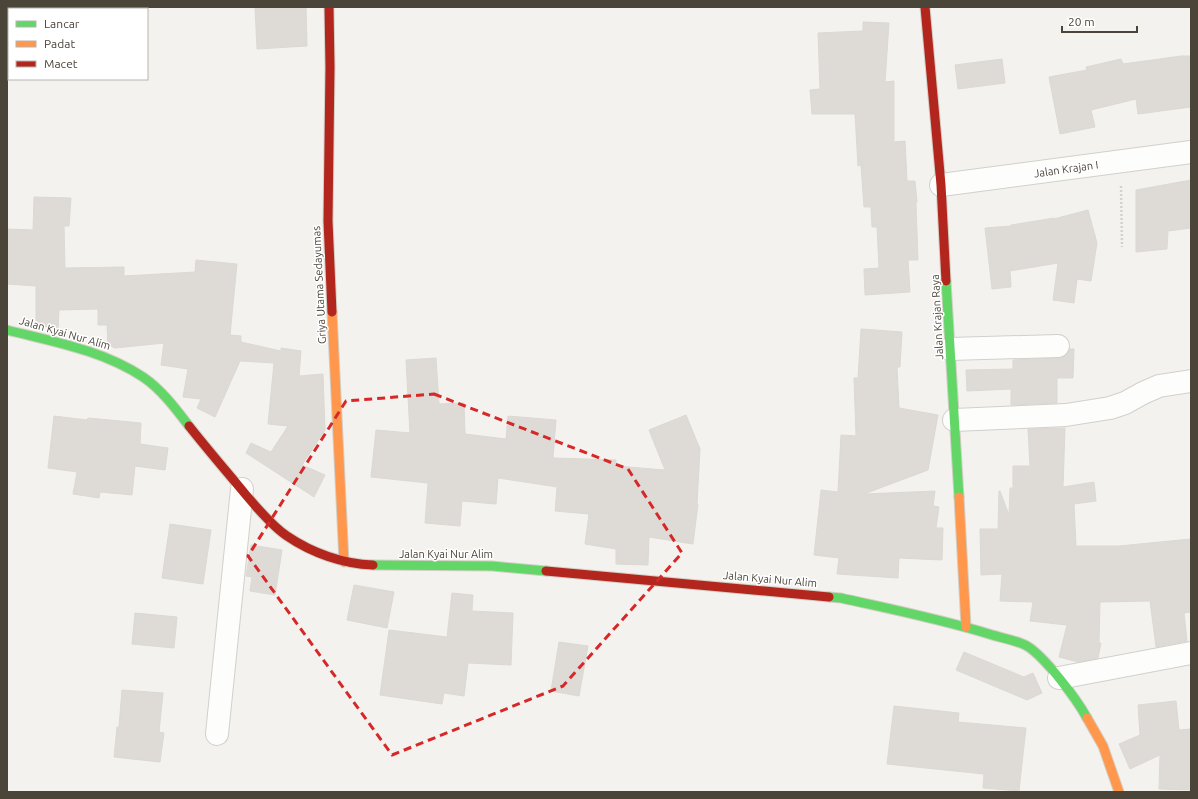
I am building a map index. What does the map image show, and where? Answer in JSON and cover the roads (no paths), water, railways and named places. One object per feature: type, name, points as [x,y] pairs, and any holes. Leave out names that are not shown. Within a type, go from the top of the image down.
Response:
[{"type":"street","name":"Griya Utama Sedayumas","points":[[329,7],[330,67],[328,221],[344,562]]},
{"type":"street","name":"Jalan Krajan Raya","points":[[925,7],[941,185],[966,627]]},
{"type":"street","name":"Jalan Krajan I","points":[[941,185],[1191,152]]},
{"type":"street","name":"Jalan Kyai Nur Alim","points":[[7,330],[82,349],[113,360],[144,378],[172,404],[212,455],[259,510],[286,536],[315,552],[344,562],[362,565],[392,566],[492,566],[841,598],[966,627],[1025,646],[1034,651],[1059,678],[1080,705],[1103,746],[1119,792]]},
{"type":"street","points":[[950,349],[1058,346]]},
{"type":"street","points":[[954,420],[1066,415],[1088,412],[1126,403],[1143,392],[1159,386],[1191,381]]},
{"type":"street","points":[[217,734],[242,490]]},
{"type":"street","points":[[1059,678],[1191,653]]}]
